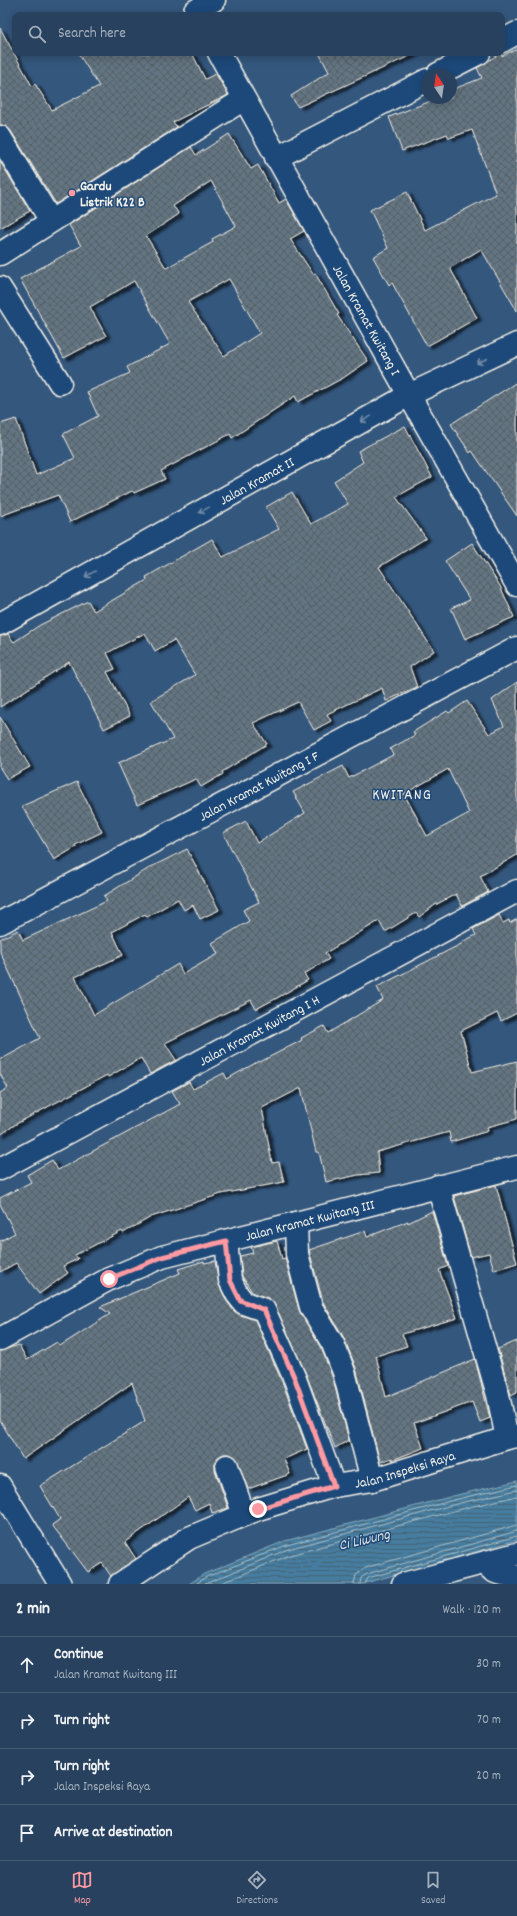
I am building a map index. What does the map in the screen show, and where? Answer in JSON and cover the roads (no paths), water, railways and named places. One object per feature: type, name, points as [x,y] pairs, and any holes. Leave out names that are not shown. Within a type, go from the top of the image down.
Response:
[{"type":"street","points":[[194,9],[214,0]]},
{"type":"street","points":[[505,39],[517,33]]},
{"type":"street","name":"Jalan Kramat Kwitang I","points":[[221,56],[276,158],[517,585]]},
{"type":"street","points":[[449,68],[472,56]]},
{"type":"street","points":[[276,158],[421,83]]},
{"type":"street","points":[[0,254],[244,99]]},
{"type":"street","points":[[0,137],[51,221]]},
{"type":"street","points":[[0,288],[60,383]]},
{"type":"street","name":"Jalan Kramat II","points":[[0,624],[409,395],[517,344]]},
{"type":"street","name":"Jalan Kramat Kwitang I F","points":[[0,923],[517,648]]},
{"type":"street","name":"Jalan Kramat Kwitang I H","points":[[0,1169],[517,891]]},
{"type":"street","name":"Jalan Kramat Kwitang III","points":[[0,1339],[109,1279],[162,1257],[517,1167]]},
{"type":"street","points":[[438,1186],[498,1395],[512,1437]]},
{"type":"street","points":[[296,1223],[297,1254],[311,1307],[333,1344],[344,1372],[372,1480]]},
{"type":"street","points":[[226,1241],[230,1280],[240,1300],[264,1310],[295,1379],[334,1486]]},
{"type":"street","name":"Jalan Inspeksi Raya","points":[[120,1584],[189,1538],[244,1515],[334,1486],[372,1480],[512,1437]]},
{"type":"street","points":[[226,1466],[244,1515]]},
{"type":"street","points":[[0,1486],[60,1584]]},
{"type":"street","points":[[403,1584],[517,1554]]},
{"type":"street","points":[[486,1562],[495,1574],[517,1577]]},
{"type":"water","name":"Ci Liwung","points":[[517,1481],[517,1540],[362,1584],[189,1584],[204,1574],[285,1541],[457,1495]]},
{"type":"place","name":"Gardu Listrik K22 B","points":[[72,193]]},
{"type":"district","name":"KWITANG","points":[[402,793]]}]
